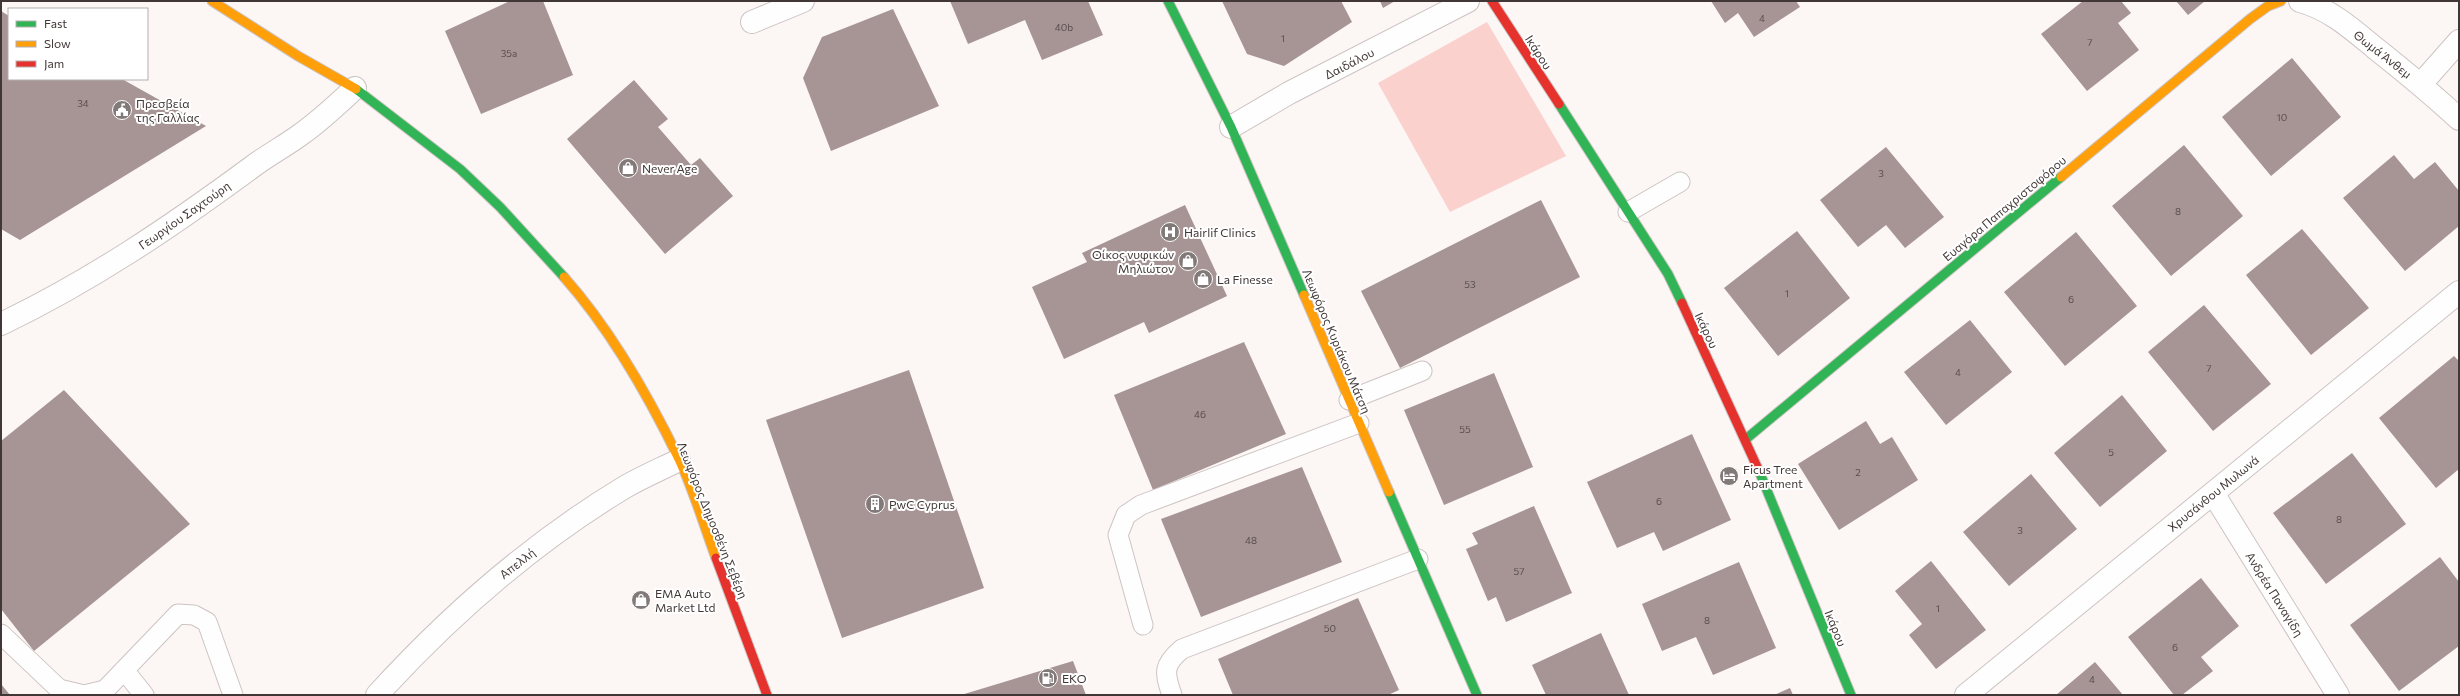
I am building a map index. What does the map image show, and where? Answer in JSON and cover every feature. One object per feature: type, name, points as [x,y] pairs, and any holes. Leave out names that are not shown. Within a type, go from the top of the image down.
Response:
[{"type":"main road","name":"Λεωφόρος Δημοσθένη Σεβέρη","points":[[212,1],[298,56],[355,88],[460,169],[500,207],[566,280],[598,322],[635,378],[679,460],[767,695]]},
{"type":"main road","name":"Λεωφόρος Κυριάκου Μάτση","points":[[1168,1],[1231,127],[1360,423],[1473,694]]},
{"type":"main road","name":"Ικάρου","points":[[1492,1],[1668,274],[1746,439],[1851,695]]},
{"type":"main road","name":"Ευαγόρα Παπαχριστοφόρου","points":[[1746,439],[2250,19],[2268,6],[2281,1]]},
{"type":"street","points":[[752,22],[803,1]]},
{"type":"street","name":"Δαιδάλου","points":[[1231,127],[1289,93],[1468,1]]},
{"type":"street","name":"Θωμά Άνθεμ","points":[[2300,1],[2313,4],[2336,16],[2421,84],[2459,119]]},
{"type":"street","points":[[2421,84],[2459,41]]},
{"type":"street","name":"Γεωργίου Σαχτούρη","points":[[1,324],[49,301],[173,225],[303,132],[355,88]]},
{"type":"street","name":"Χρυσάνθου Μυλωνά","points":[[1966,695],[2459,292]]},
{"type":"street","name":"Απελλή","points":[[377,695],[438,632],[493,582],[562,527],[626,486],[679,460]]},
{"type":"street","name":"Ανδρέα Παναγίδη","points":[[2213,493],[2338,695]]},
{"type":"lane","points":[[1628,212],[1680,182]]},
{"type":"lane","points":[[1349,400],[1422,371]]},
{"type":"lane","points":[[1143,625],[1118,535],[1126,515],[1141,505],[1360,423]]},
{"type":"lane","points":[[1172,695],[1165,675],[1170,659],[1182,649],[1418,559]]},
{"type":"lane","points":[[1,634],[59,689],[84,695],[105,690],[178,614],[194,615],[207,622],[233,695]]},
{"type":"lane","points":[[124,670],[144,695]]},
{"type":"shaded area","points":[[1487,22],[1566,156],[1450,212],[1378,83]]},
{"type":"building","points":[[510,1],[543,1],[573,75],[481,114],[445,31]]},
{"type":"building","points":[[950,1],[1088,1],[1103,35],[1042,60],[1025,20],[968,44]]},
{"type":"building","points":[[1222,1],[1341,1],[1352,22],[1284,66],[1247,54]]},
{"type":"building","points":[[1380,1],[1395,1],[1383,8]]},
{"type":"building","points":[[1711,1],[1796,1],[1800,7],[1754,37],[1738,13],[1725,23]]},
{"type":"building","points":[[2083,1],[2121,1],[2131,13],[2118,23],[2139,50],[2087,91],[2041,34]]},
{"type":"building","points":[[2176,1],[2205,1],[2188,15]]},
{"type":"building","points":[[893,9],[939,106],[831,151],[803,78],[822,37]]},
{"type":"building","points":[[1,11],[8,15],[8,80],[124,80],[206,126],[20,240],[1,229]]},
{"type":"building","points":[[2292,58],[2341,117],[2271,176],[2222,117]]},
{"type":"building","points":[[634,80],[668,119],[658,127],[691,165],[700,158],[733,196],[665,254],[567,139]]},
{"type":"building","points":[[2184,145],[2243,216],[2171,276],[2112,206]]},
{"type":"building","points":[[1886,147],[1944,217],[1905,248],[1886,225],[1858,247],[1820,200]]},
{"type":"building","points":[[2394,155],[2414,179],[2435,162],[2459,191],[2459,226],[2405,271],[2343,198]]},
{"type":"building","points":[[1541,200],[1580,277],[1400,368],[1361,291]]},
{"type":"building","points":[[1185,205],[1227,296],[1149,333],[1144,322],[1064,359],[1032,287],[1087,262],[1082,253]]},
{"type":"building","points":[[2302,229],[2369,308],[2311,355],[2246,275]]},
{"type":"building","points":[[1797,231],[1850,298],[1778,356],[1724,288]]},
{"type":"building","points":[[2076,232],[2137,306],[2065,366],[2004,292]]},
{"type":"building","points":[[2204,305],[2271,384],[2213,431],[2148,352]]},
{"type":"building","points":[[1970,320],[2012,372],[1946,425],[1904,372]]},
{"type":"building","points":[[1244,342],[1286,434],[1153,490],[1114,395]]},
{"type":"building","points":[[2454,356],[2459,361],[2459,469],[2436,488],[2379,418]]},
{"type":"building","name":"PwC Cyprus","points":[[909,370],[984,588],[842,638],[766,420]]},
{"type":"building","points":[[1494,373],[1533,467],[1444,505],[1404,410]]},
{"type":"building","points":[[64,390],[190,524],[34,651],[1,609],[1,441]]},
{"type":"building","points":[[2122,395],[2167,451],[2100,507],[2054,453]]},
{"type":"building","points":[[1866,421],[1880,444],[1892,437],[1918,480],[1839,530],[1798,464]]},
{"type":"building","points":[[1692,434],[1731,520],[1663,551],[1654,532],[1617,548],[1587,482]]},
{"type":"building","points":[[2352,453],[2406,524],[2326,584],[2273,513]]},
{"type":"building","points":[[1302,467],[1342,562],[1201,617],[1161,519]]},
{"type":"building","points":[[2031,474],[2077,529],[2009,586],[1963,532]]},
{"type":"building","points":[[1534,506],[1572,593],[1506,622],[1496,597],[1488,601],[1466,549],[1478,544],[1472,533]]},
{"type":"building","points":[[2440,557],[2459,582],[2459,646],[2399,691],[2350,625]]},
{"type":"building","points":[[1931,561],[1986,630],[1936,669],[1909,635],[1922,624],[1895,591]]},
{"type":"building","points":[[1739,562],[1776,648],[1713,675],[1696,637],[1662,651],[1642,604]]},
{"type":"building","points":[[2201,578],[2239,626],[2201,657],[2213,671],[2182,695],[2174,695],[2128,637]]},
{"type":"building","points":[[1358,598],[1399,690],[1388,695],[1233,695],[1218,659]]},
{"type":"building","points":[[1601,633],[1629,695],[1546,695],[1532,665]]},
{"type":"building","name":"EKO","points":[[1073,661],[1086,695],[961,695]]},
{"type":"building","points":[[2095,662],[2123,695],[2056,695]]},
{"type":"building","points":[[1,684],[10,695],[1,695]]},
{"type":"building","points":[[1790,688],[1793,695],[1774,695]]},
{"type":"traffic: fast","points":[[1168,1],[1231,127],[1304,295]]},
{"type":"traffic: fast","points":[[356,89],[460,169],[500,207],[564,277]]},
{"type":"traffic: fast","points":[[1559,104],[1668,274],[1682,303]]},
{"type":"traffic: fast","points":[[1746,439],[2061,177]]},
{"type":"traffic: fast","points":[[1759,471],[1851,695]]},
{"type":"traffic: fast","points":[[1389,492],[1477,695]]},
{"type":"traffic: slow","points":[[212,1],[298,56],[356,89]]},
{"type":"traffic: slow","points":[[2061,177],[2250,19],[2268,6],[2281,1]]},
{"type":"traffic: slow","points":[[564,277],[581,297],[613,341],[628,364],[655,412],[679,459],[716,558]]},
{"type":"traffic: slow","points":[[1304,295],[1389,492]]},
{"type":"traffic: jam","points":[[1492,1],[1559,104]]},
{"type":"traffic: jam","points":[[1682,303],[1759,471]]},
{"type":"traffic: jam","points":[[716,558],[767,695]]},
{"type":"place","name":"Πρεσβεία της Γαλλίας","points":[[122,110]]},
{"type":"place","name":"Never Age","points":[[628,168]]},
{"type":"place","name":"Hairlif Clinics","points":[[1170,232]]},
{"type":"place","name":"Οίκος νυφικών Μηλιώτον","points":[[1188,261]]},
{"type":"place","name":"La Finesse","points":[[1203,279]]},
{"type":"place","name":"Ficus Tree Apartment","points":[[1729,476]]},
{"type":"place","name":"PwC Cyprus","points":[[875,504]]},
{"type":"place","name":"EMA Auto Market Ltd","points":[[641,600]]},
{"type":"place","name":"EKO","points":[[1048,678]]}]
